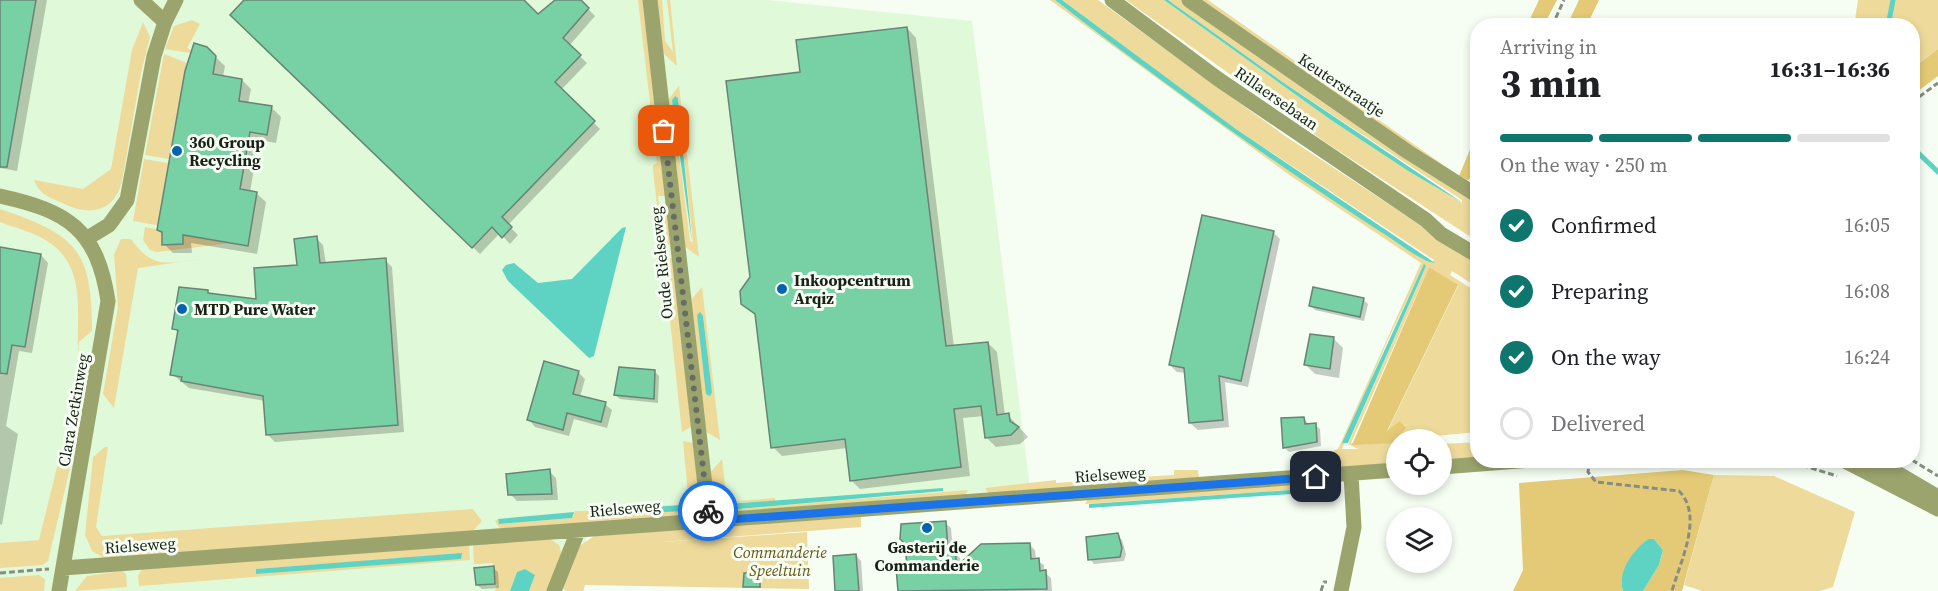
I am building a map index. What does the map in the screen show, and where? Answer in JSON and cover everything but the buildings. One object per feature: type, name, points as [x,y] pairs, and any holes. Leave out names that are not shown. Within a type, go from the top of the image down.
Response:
[{"type":"street","points":[[141,0],[165,22]]},
{"type":"street","points":[[0,196],[40,205],[54,212],[86,239],[109,225],[127,200],[154,56],[165,22],[176,0]]},
{"type":"street","name":"Oude Rielseweg","points":[[650,0],[709,521]]},
{"type":"street","name":"Rillaersebaan","points":[[1112,0],[1227,85],[1426,220],[1441,234],[1470,251]]},
{"type":"street","name":"Keuterstraatje","points":[[1189,0],[1398,145],[1470,191]]},
{"type":"street","name":"Rillaersebaan","points":[[1426,220],[1445,226],[1470,240]]},
{"type":"street","name":"Clara Zetkinweg","points":[[59,591],[108,301],[104,274],[86,239]]},
{"type":"street","points":[[1452,466],[1470,465]]},
{"type":"street","points":[[1859,468],[1938,509]]},
{"type":"street","points":[[1889,468],[1938,497]]},
{"type":"street","name":"Rielseweg","points":[[63,568],[1386,471]]},
{"type":"street","points":[[1341,591],[1354,526],[1351,474]]},
{"type":"street","points":[[554,591],[578,531]]},
{"type":"path","points":[[1556,18],[1564,0]]},
{"type":"path","points":[[1920,96],[1938,83]]},
{"type":"path","points":[[1920,465],[1938,476]]},
{"type":"path","points":[[1589,468],[1588,472],[1596,482],[1678,491],[1684,497],[1688,505],[1690,525],[1672,591]]},
{"type":"path","points":[[1809,468],[1844,480]]},
{"type":"path","points":[[0,573],[63,568]]},
{"type":"shaded area","points":[[0,0],[767,0],[972,21],[1030,489],[587,519],[584,591],[0,591]]},
{"type":"shaded area","points":[[1539,0],[1557,0],[1548,18],[1530,18]]},
{"type":"shaded area","points":[[1579,0],[1599,0],[1590,18],[1570,18]]},
{"type":"shaded area","points":[[1938,49],[1938,76],[1920,90],[1920,63]]},
{"type":"shaded area","points":[[1470,150],[1470,178],[1469,180],[1459,176]]},
{"type":"shaded area","points":[[1429,267],[1458,285],[1386,429],[1386,443],[1352,445]]},
{"type":"shaded area","points":[[1400,421],[1405,429],[1390,429]]},
{"type":"shaded area","points":[[1683,470],[1714,475],[1682,591],[1643,591],[1659,565],[1663,550],[1654,539],[1648,539],[1628,562],[1623,577],[1623,591],[1513,591],[1523,570],[1519,483]]},
{"type":"green space","points":[[638,0],[643,0],[665,196],[658,196],[659,205],[666,205],[670,244],[662,249],[653,170],[653,165],[657,163]]},
{"type":"green space","points":[[656,0],[662,0],[665,41],[673,52],[667,0],[670,0],[677,66],[663,53]]},
{"type":"green space","points":[[1050,0],[1055,0],[1262,151],[1432,263],[1434,260],[1236,129],[1062,0],[1098,0],[1285,136],[1470,257],[1470,283],[1452,271],[1450,275],[1470,288],[1470,433],[1452,434],[1452,429],[1388,429],[1458,286],[1429,267],[1351,443],[1386,443],[1386,464],[1341,467],[1333,451],[1338,449],[1421,263],[1288,174]],"holes":[[[1426,266],[1348,444],[1358,449],[1342,449],[1386,344],[1422,269]]]},
{"type":"green space","points":[[1126,0],[1164,0],[1331,120],[1462,203],[1462,200],[1281,81],[1168,0],[1182,0],[1470,196],[1470,236],[1325,142]]},
{"type":"green space","points":[[1195,0],[1208,0],[1459,176],[1469,180],[1460,180]]},
{"type":"green space","points":[[1858,0],[1938,0],[1938,49],[1920,63],[1920,18],[1855,18]]},
{"type":"green space","points":[[192,20],[200,24],[187,48],[191,50],[190,53],[165,49],[174,26]]},
{"type":"green space","points":[[143,22],[150,37],[118,193],[105,207],[96,210],[78,209],[46,196],[34,180],[83,189],[111,169],[132,50]]},
{"type":"green space","points":[[164,54],[187,63],[169,159],[145,155]]},
{"type":"green space","points":[[679,86],[699,257],[684,246],[668,100]],"holes":[[[675,96],[678,98],[693,242],[690,241],[672,100]]]},
{"type":"green space","points":[[144,159],[168,163],[159,219],[162,226],[133,221]]},
{"type":"green space","points":[[0,209],[26,218],[63,237],[83,263],[91,303],[92,331],[79,342],[78,355],[77,293],[69,264],[60,251],[47,241],[0,222]]},
{"type":"green space","points":[[145,227],[162,230],[162,245],[183,244],[183,235],[231,243],[157,252],[150,250],[143,240]]},
{"type":"green space","points":[[121,239],[131,239],[146,256],[154,260],[170,263],[201,259],[138,268],[114,408],[103,394],[118,307],[114,255]]},
{"type":"green space","points":[[663,255],[672,258],[691,427],[682,432]]},
{"type":"green space","points":[[702,287],[720,440],[705,431],[690,301]],"holes":[[[697,315],[703,316],[712,392],[707,395]]]},
{"type":"green space","points":[[65,435],[62,448],[72,460],[48,561],[43,565],[0,568],[0,543],[39,540]]},
{"type":"green space","points":[[683,441],[693,443],[699,496],[688,516],[501,530],[495,521],[498,519],[499,524],[572,518],[575,511],[593,511],[593,516],[627,515],[683,505],[606,510],[689,504]]},
{"type":"green space","points":[[1470,442],[1470,457],[1452,458],[1452,443]]},
{"type":"green space","points":[[108,447],[96,527],[102,536],[473,509],[482,521],[472,532],[104,558],[92,551],[85,535],[93,457]]},
{"type":"green space","points":[[722,459],[727,502],[775,498],[775,501],[721,503],[739,509],[968,490],[965,496],[726,513],[714,497],[710,473]]},
{"type":"green space","points":[[1174,470],[1198,470],[1199,478],[989,494],[985,488],[1056,480],[1056,483],[1082,481],[1082,477],[1106,475],[1106,479],[1174,475]]},
{"type":"green space","points":[[1714,475],[1774,476],[1855,512],[1833,587],[1820,591],[1702,591],[1684,585]]},
{"type":"green space","points":[[1329,482],[1323,491],[1319,488],[1085,504],[1088,499]]},
{"type":"green space","name":"Commanderie Speeltuin","points":[[861,516],[861,527],[663,542],[807,532],[809,589],[585,585],[583,591],[566,591],[563,588],[578,547],[594,536]]},
{"type":"green space","points":[[550,539],[559,545],[562,555],[549,591],[529,591],[535,575],[525,569],[517,572],[510,591],[495,591],[497,584],[495,584],[493,563],[474,564],[473,545]]},
{"type":"green space","points":[[469,545],[470,560],[139,586],[138,576],[142,569]],"holes":[[[462,554],[256,574],[256,569]]]},
{"type":"green space","points":[[122,571],[126,574],[127,587],[75,591],[87,576]]},
{"type":"green space","points":[[39,575],[45,579],[44,591],[0,591],[0,578]]},
{"type":"water","points":[[1055,0],[1062,0],[1236,129],[1435,263],[1408,250],[1256,148]]},
{"type":"water","points":[[1164,0],[1168,0],[1281,81],[1463,203],[1410,172],[1331,120]]},
{"type":"water","points":[[675,96],[678,98],[692,242],[672,100]]},
{"type":"water","points":[[626,227],[594,356],[589,358],[508,281],[502,270],[506,265],[514,263],[538,283],[572,279],[622,228]]},
{"type":"water","points":[[1424,264],[1426,266],[1348,443],[1342,443]]},
{"type":"water","points":[[700,312],[703,316],[712,392],[710,396],[706,394],[697,315]]},
{"type":"water","points":[[943,488],[943,491],[739,509],[726,508],[721,503],[719,494],[723,494],[727,504]]},
{"type":"water","points":[[1319,488],[1320,492],[1089,508],[1089,504]]},
{"type":"water","points":[[683,505],[684,511],[591,516],[593,511]]},
{"type":"water","points":[[574,512],[572,518],[499,524],[498,519]]},
{"type":"water","points":[[1648,539],[1654,539],[1663,550],[1659,565],[1643,591],[1623,591],[1624,569],[1637,549]]},
{"type":"water","points":[[462,553],[461,559],[256,574],[256,569]]},
{"type":"water","points":[[525,569],[535,575],[529,591],[510,591],[517,572]]},
{"type":"waterway","points":[[1890,18],[1893,0]]},
{"type":"waterway","points":[[1920,155],[1938,172]]},
{"type":"way so far","points":[[664,131],[708,511]]},
{"type":"place","name":"360 Group Recycling","points":[[177,151]]},
{"type":"place","name":"Inkoopcentrum Arqiz","points":[[782,289]]},
{"type":"place","name":"MTD Pure Water","points":[[182,309]]},
{"type":"place","name":"Gasterij de Commanderie","points":[[927,528]]},
{"type":"route","points":[[708,511],[709,521],[1316,477]]}]
